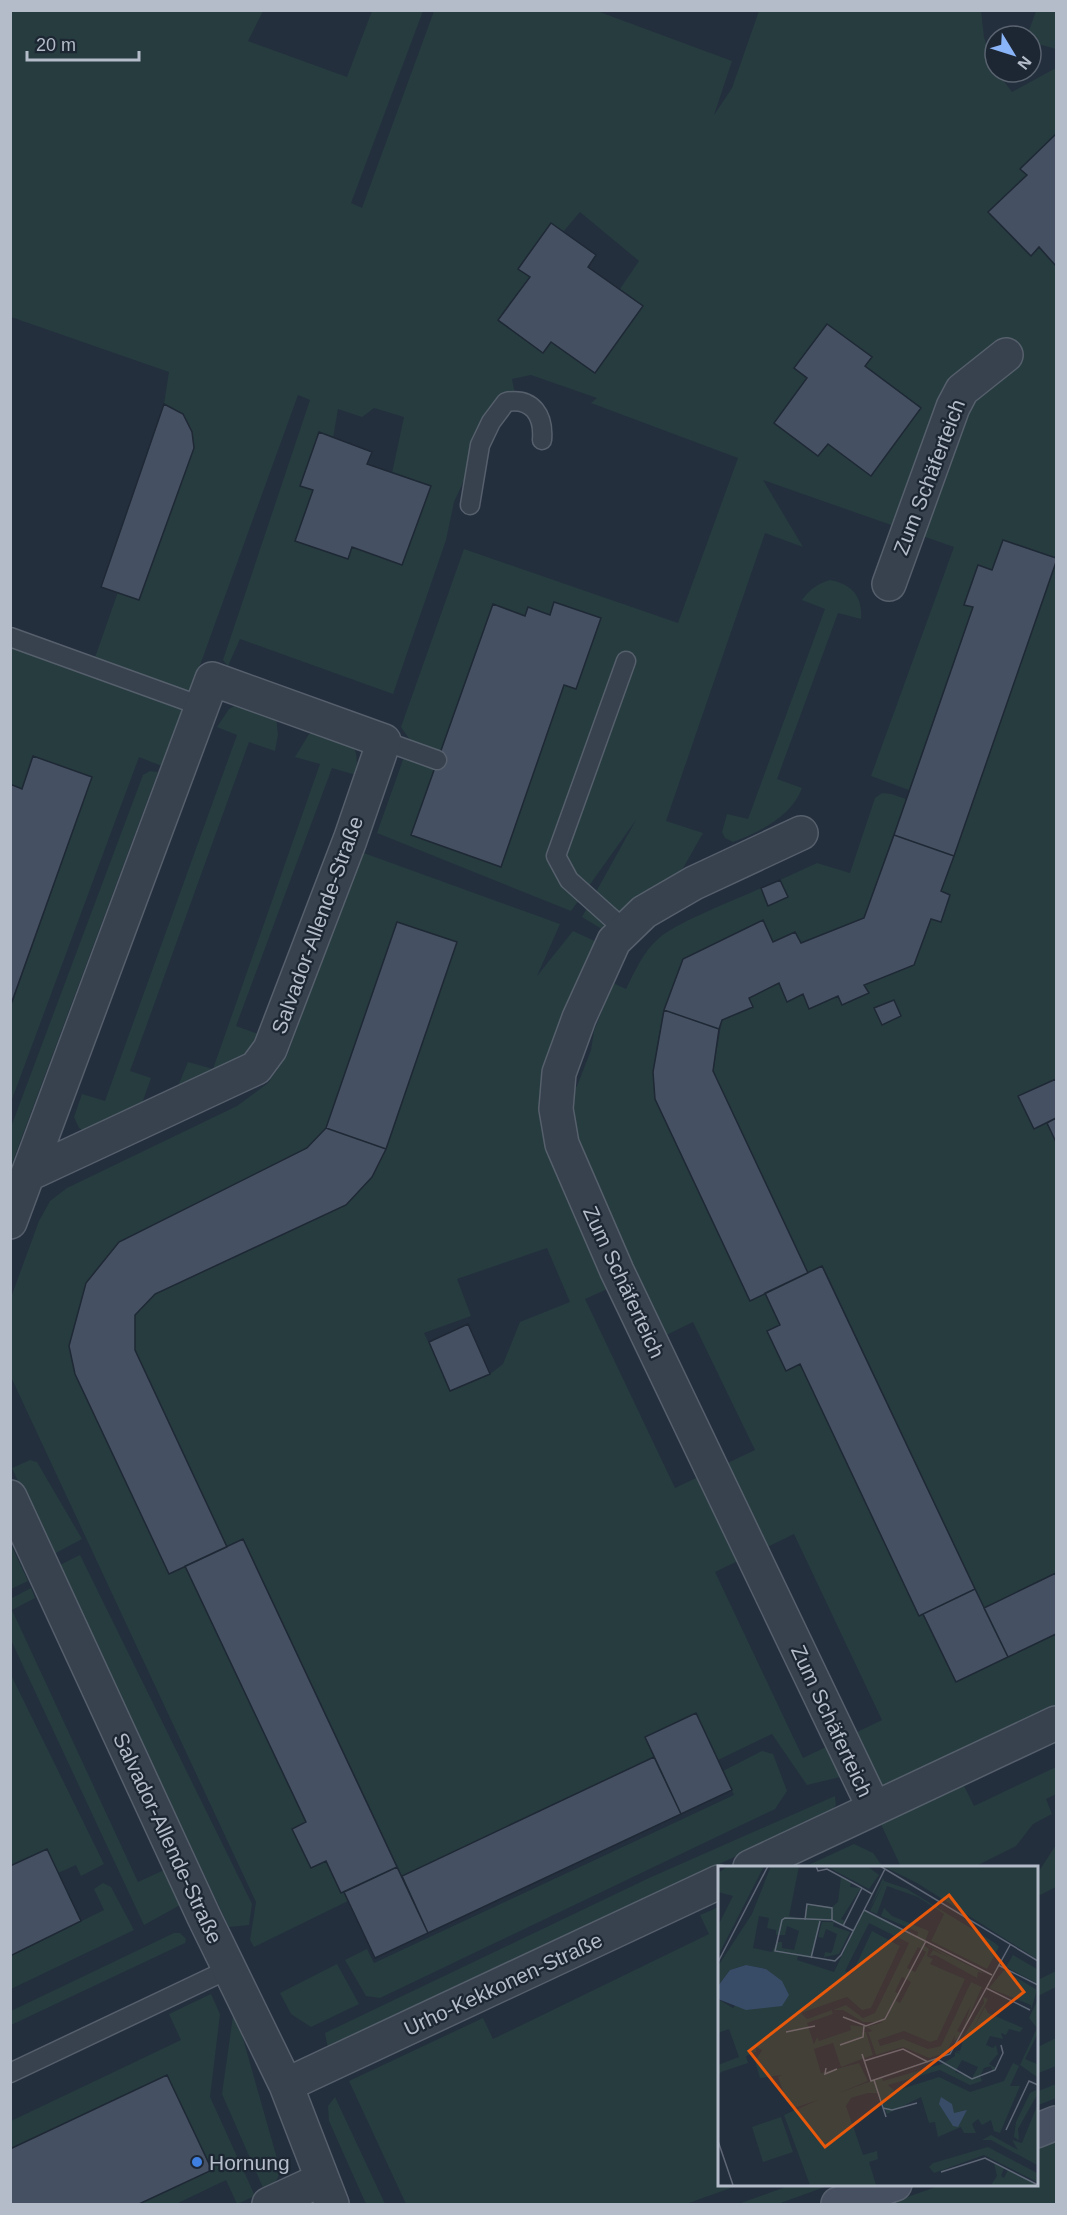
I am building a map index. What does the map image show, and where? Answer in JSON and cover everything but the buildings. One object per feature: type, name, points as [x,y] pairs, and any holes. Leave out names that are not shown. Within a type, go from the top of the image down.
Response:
[{"type":"street","name":"Zum Schäferteich","points":[[889,584],[953,407],[962,390],[1006,355]]},
{"type":"street","points":[[10,1222],[212,679],[384,741]]},
{"type":"street","name":"Salvador-Allende-Straße","points":[[28,1174],[256,1068],[270,1049],[350,840],[384,741]]},
{"type":"street","name":"Zum Schäferteich","points":[[801,833],[694,883],[644,912],[614,941],[579,1018],[559,1073],[556,1109],[562,1144],[618,1271],[874,1809]]},
{"type":"street","name":"Salvador-Allende-Straße","points":[[10,1497],[229,1970],[286,2085],[326,2192],[269,2205]]},
{"type":"street","points":[[752,1866],[1056,1723]]},
{"type":"street","name":"Urho-Kekkonen-Straße","points":[[286,2085],[718,1882]]},
{"type":"street","points":[[1037,2130],[1056,2123]]},
{"type":"street","points":[[838,2205],[892,2185]]},
{"type":"lane","points":[[470,505],[480,445],[491,422],[506,402],[516,400],[532,407],[540,414],[543,427],[542,441]]},
{"type":"lane","points":[[10,637],[201,706]]},
{"type":"lane","points":[[626,661],[556,856],[569,880],[626,931]]},
{"type":"lane","points":[[384,741],[438,760]]},
{"type":"lane","points":[[10,2073],[229,1970]]},
{"type":"green space","points":[[10,11],[263,11],[248,41],[347,77],[372,11],[423,11],[351,203],[362,208],[434,11],[597,11],[732,61],[714,115],[732,88],[759,11],[981,11],[983,84],[1006,84],[1012,92],[1027,84],[1043,84],[1043,75],[1056,68],[1056,558],[1003,540],[992,570],[978,565],[964,604],[973,607],[909,790],[871,776],[954,547],[763,480],[803,547],[765,533],[666,821],[703,833],[682,870],[605,931],[582,917],[636,820],[571,911],[377,833],[410,740],[401,727],[464,549],[678,623],[738,458],[591,403],[597,398],[531,375],[512,379],[516,400],[491,422],[454,502],[446,540],[393,694],[240,639],[228,666],[223,660],[310,400],[298,395],[187,701],[177,772],[139,757],[11,1102],[11,1007],[92,777],[22,789],[11,784],[11,637],[92,666],[118,592],[139,599],[194,448],[186,420],[164,404],[169,372],[11,317]],"holes":[[[580,212],[639,261],[620,289],[643,306],[594,373],[551,342],[543,353],[498,321],[530,277],[518,268],[551,223],[563,232]],[[374,408],[404,417],[392,473],[352,547],[348,559],[295,541],[313,490],[300,485],[319,433],[333,438],[338,409],[362,417]]]},
{"type":"green space","points":[[1036,11],[1056,11],[1056,49],[1043,45],[1043,24],[1031,24]]},
{"type":"green space","points":[[1056,562],[1056,1118],[1047,1123],[1056,1142],[1056,1573],[984,1608],[823,1266],[808,1273],[713,1071],[722,1020],[749,998],[779,983],[787,1001],[803,994],[809,1008],[838,996],[842,1005],[868,994],[864,985],[914,965],[931,919],[941,922],[950,895],[941,891]]},
{"type":"green space","points":[[830,580],[850,588],[855,593],[860,604],[861,619],[838,613],[777,779],[802,788],[791,807],[783,815],[764,828],[733,842],[725,838],[722,832],[727,814],[748,819],[825,609],[802,600],[814,587]]},
{"type":"green space","points":[[238,704],[276,717],[278,735],[275,751],[249,742],[130,1071],[151,1078],[140,1109],[88,1134],[79,1128],[74,1117],[82,1094],[105,1101],[237,735],[217,727],[229,709]]},
{"type":"green space","points":[[322,730],[351,744],[356,755],[356,775],[332,768],[236,1026],[261,1035],[249,1060],[178,1086],[188,1062],[213,1069],[320,764],[295,757],[309,734]]},
{"type":"green space","points":[[150,771],[158,772],[11,1166],[11,1127],[143,775]]},
{"type":"green space","points":[[882,793],[906,799],[864,918],[801,943],[795,932],[773,942],[762,920],[683,959],[665,1010],[657,1044],[655,1098],[750,1300],[765,1293],[780,1325],[786,1371],[800,1364],[919,1616],[923,1614],[956,1682],[1056,1634],[1056,1723],[956,1770],[974,1806],[1056,1767],[1056,1794],[1046,1799],[1052,1814],[1033,1824],[1016,1846],[976,1866],[901,1866],[857,1773],[807,1785],[772,1734],[718,1760],[696,1713],[645,1737],[654,1757],[402,1876],[244,1540],[227,1547],[135,1350],[135,1315],[155,1294],[346,1205],[372,1177],[457,942],[397,922],[326,1128],[307,1148],[86,1283],[185,1566],[306,1822],[292,1829],[311,1868],[326,1861],[341,1893],[344,1892],[348,1901],[254,1947],[250,1940],[256,1902],[11,1377],[10,1300],[39,1221],[50,1201],[67,1188],[237,1106],[268,1083],[287,1056],[361,852],[560,924],[537,976],[573,931],[599,943],[556,1108],[577,1086],[591,1050],[594,1031],[613,983],[626,989],[648,949],[659,938],[680,924],[761,888],[768,906],[787,897],[780,880],[817,863],[850,873],[875,798]],"holes":[[[547,1248],[570,1302],[520,1322],[503,1364],[490,1374],[451,1391],[424,1333],[471,1316],[457,1279]],[[623,1282],[652,1342],[693,1322],[755,1450],[675,1488],[585,1299]],[[794,1534],[882,1720],[803,1758],[715,1572]]]},
{"type":"green space","points":[[30,1460],[37,1462],[82,1539],[52,1555],[12,1468]]},
{"type":"green space","points":[[11,1545],[28,1581],[10,1589]]},
{"type":"green space","points":[[80,1555],[252,1904],[249,1925],[229,1927],[58,1566]]},
{"type":"green space","points":[[31,1588],[35,1598],[12,1610],[138,1882],[164,1870],[182,1904],[144,1925],[11,1640],[10,1599]]},
{"type":"green space","points":[[10,1673],[104,1864],[81,1876],[76,1865],[58,1873],[47,1849],[11,1866]]},
{"type":"green space","points":[[762,1751],[773,1754],[787,1791],[775,1809],[380,1998],[366,1996],[345,1960],[367,1949],[374,1963],[734,1795],[723,1771]]},
{"type":"green space","points":[[835,1796],[836,1805],[830,1812],[328,2048],[325,2033],[649,1878]]},
{"type":"green space","points":[[854,1844],[873,1853],[882,1866],[806,1866]]},
{"type":"green space","points":[[1056,1845],[1056,1887],[1037,1896],[1037,1872]]},
{"type":"green space","points":[[103,1883],[111,1887],[134,1930],[11,1989],[11,1956],[104,1910],[94,1889]]},
{"type":"green space","points":[[718,1907],[718,2185],[739,2185],[686,2204],[406,2204],[349,2081],[483,2018],[493,2039],[709,1934],[700,1915]]},
{"type":"green space","points":[[174,1933],[180,1933],[186,1939],[185,1943],[11,2025],[11,2011]]},
{"type":"green space","points":[[337,1964],[359,2004],[311,2027],[291,2014],[280,1993]]},
{"type":"green space","points":[[1056,1971],[1056,1987],[1037,1996],[1037,1980]]},
{"type":"green space","points":[[211,1994],[220,2014],[210,2097],[255,2196],[237,2204],[226,2180],[176,2204],[11,2204],[11,2121],[181,2040],[169,2014]]},
{"type":"green space","points":[[236,2014],[280,2169],[277,2179],[264,2190],[222,2094],[233,2016]]},
{"type":"green space","points":[[1056,2038],[1056,2066],[1037,2074],[1037,2048]]},
{"type":"green space","points":[[1056,2084],[1056,2098],[1037,2106],[1037,2092]]},
{"type":"green space","points":[[335,2097],[385,2204],[366,2204],[329,2121],[328,2106]]},
{"type":"green space","points":[[1056,2141],[1056,2204],[888,2204],[941,2185],[1037,2185],[1037,2149]]},
{"type":"green space","points":[[791,2185],[830,2185],[778,2204],[738,2204]]},
{"type":"place","name":"Hornung","points":[[197,2162]]}]
